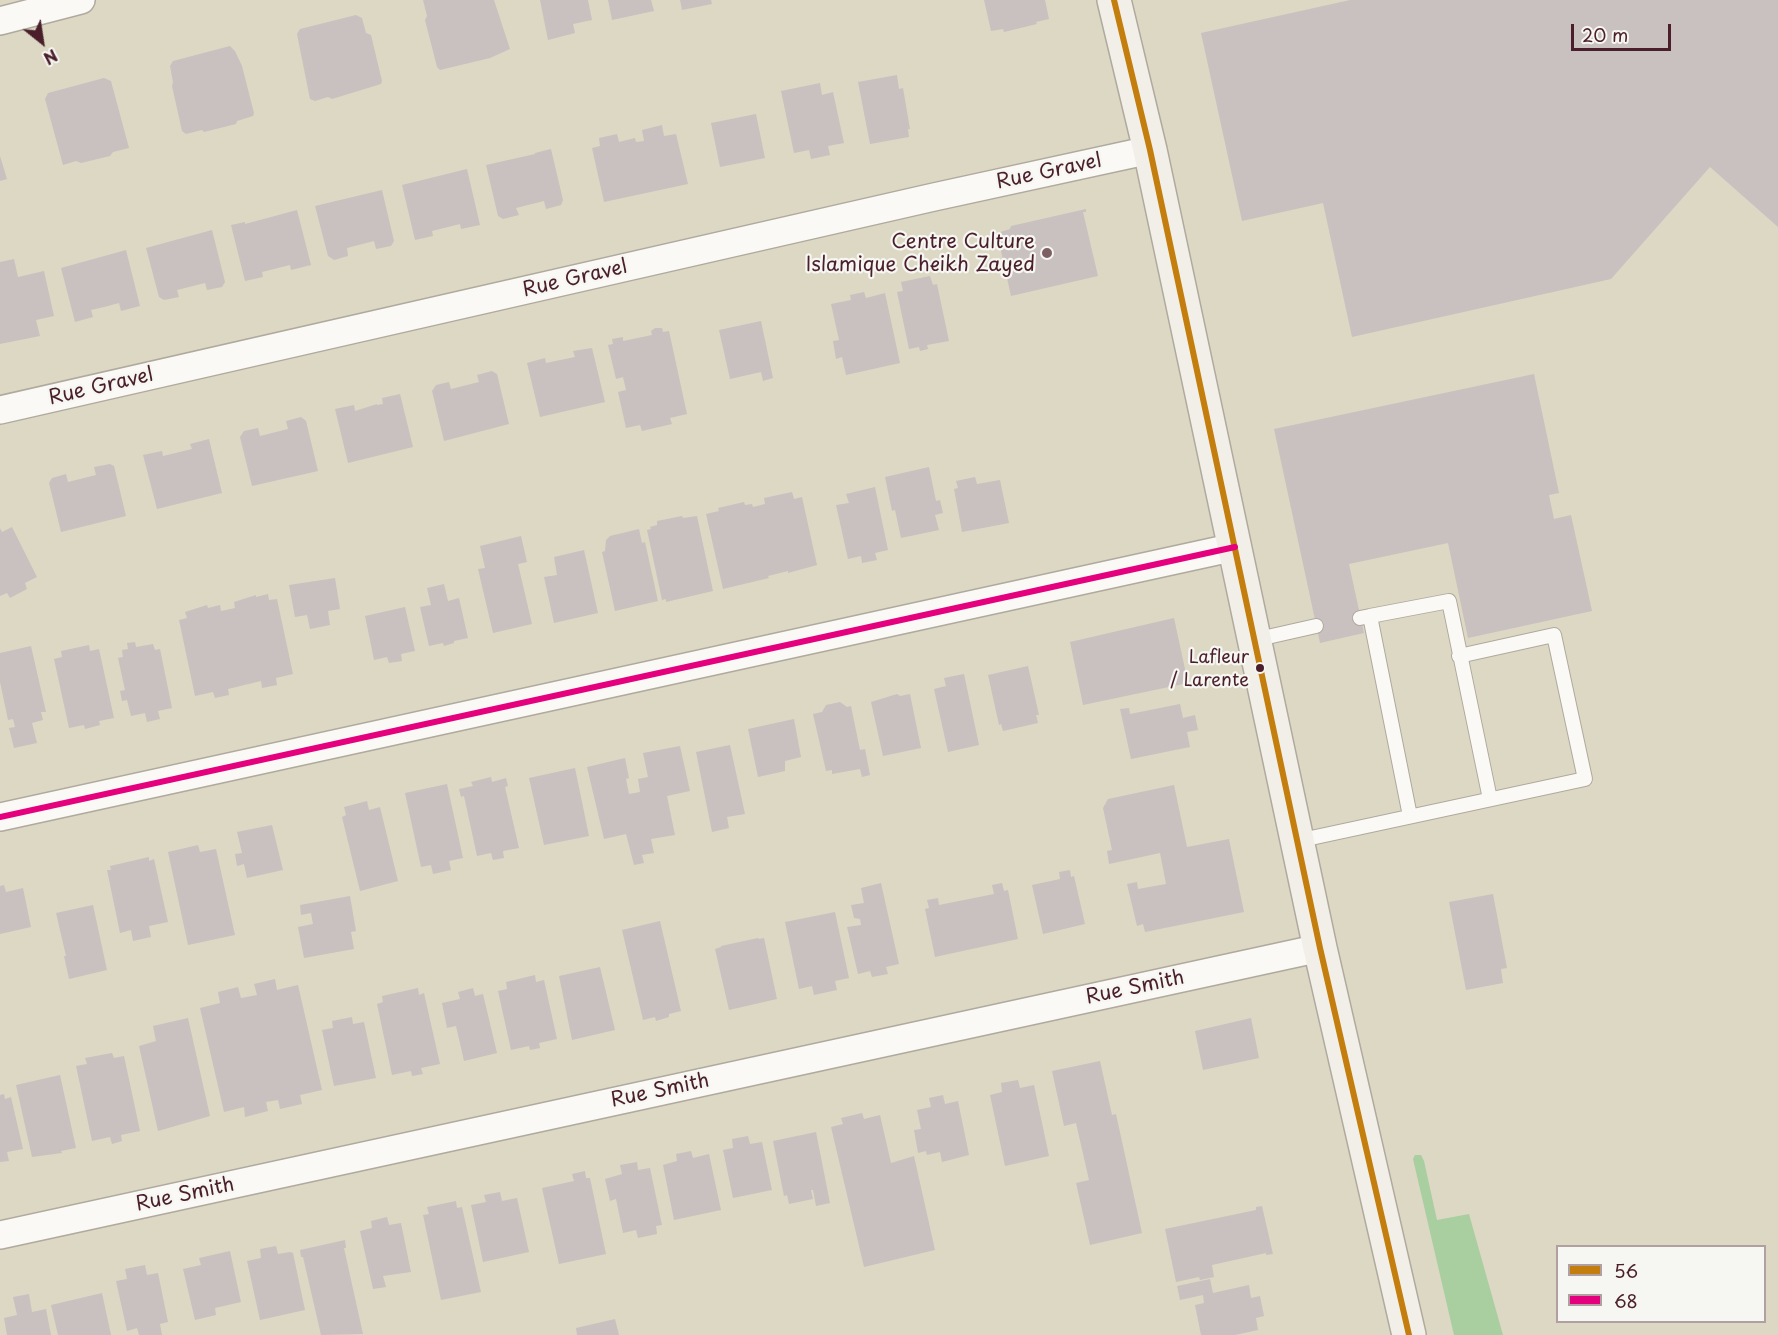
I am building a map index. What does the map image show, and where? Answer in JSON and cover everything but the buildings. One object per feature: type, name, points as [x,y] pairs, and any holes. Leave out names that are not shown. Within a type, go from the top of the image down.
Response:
[{"type":"main road","points":[[1114,0],[1150,150],[1320,948],[1409,1335]]},
{"type":"street","points":[[0,21],[81,0]]},
{"type":"street","name":"Rue Gravel","points":[[0,410],[934,196],[1150,150]]},
{"type":"street","points":[[0,817],[1235,547]]},
{"type":"street","name":"Rue Smith","points":[[0,1234],[1320,948]]},
{"type":"lane","points":[[1410,816],[1365,617],[1449,601],[1490,799]]},
{"type":"lane","points":[[1254,640],[1316,626]]},
{"type":"lane","points":[[1297,841],[1585,779],[1554,635],[1460,656]]},
{"type":"green space","points":[[1415,1155],[1421,1155],[1424,1161],[1437,1220],[1469,1214],[1503,1335],[1454,1335],[1413,1159]]},
{"type":"transit line","name":"56","points":[[1114,0],[1150,150],[1320,948],[1409,1335]]},
{"type":"transit line","name":"68","points":[[0,817],[1235,547]]},
{"type":"place","name":"Centre Culture Islamique Cheikh Zayed","points":[[1047,253]]},
{"type":"place","name":"Lafleur / Larente","points":[[1260,668]]}]
